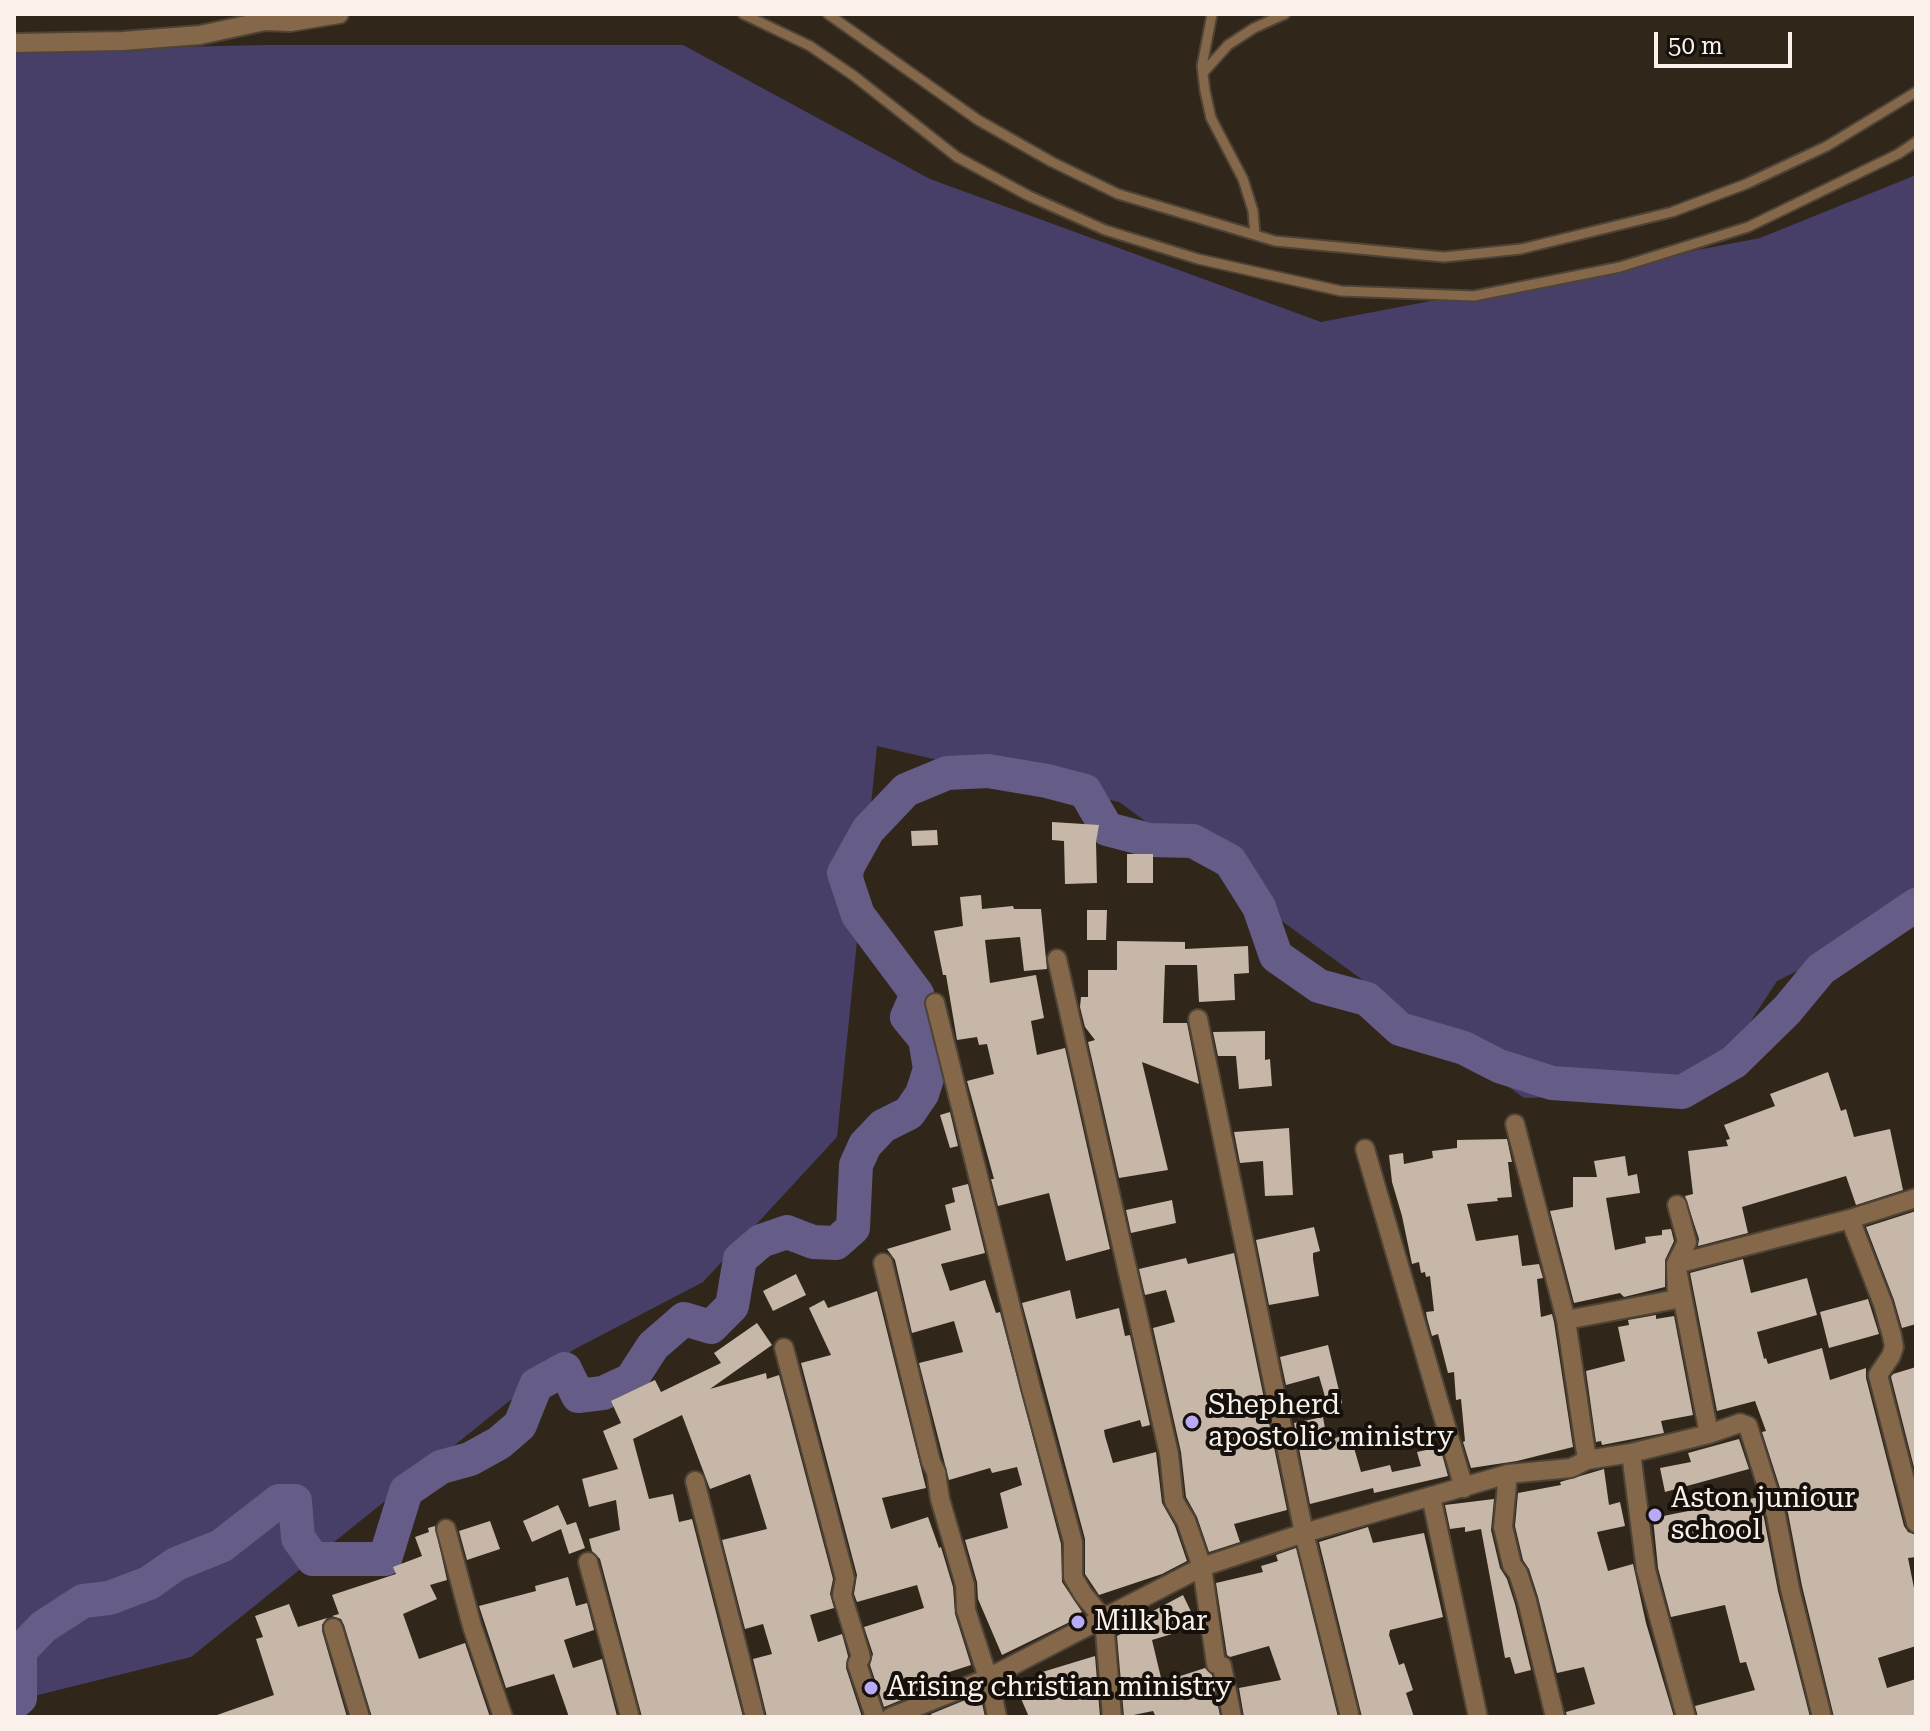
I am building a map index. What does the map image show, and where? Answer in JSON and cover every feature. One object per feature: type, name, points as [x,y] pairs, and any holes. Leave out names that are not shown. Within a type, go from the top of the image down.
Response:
[{"type":"street","points":[[14,43],[123,41],[200,35],[259,18],[290,22],[339,14]]},
{"type":"street","points":[[1057,959],[1169,1454],[1174,1501],[1186,1521],[1202,1567],[1216,1664],[1222,1666],[1232,1717]]},
{"type":"street","points":[[935,1003],[1031,1388],[1073,1542],[1073,1577],[1104,1620],[1112,1717]]},
{"type":"street","points":[[1198,1019],[1304,1533],[1350,1717]]},
{"type":"street","points":[[1515,1124],[1566,1320],[1587,1460]]},
{"type":"street","points":[[1365,1149],[1464,1488]]},
{"type":"street","points":[[1676,1264],[1850,1219],[1916,1198]]},
{"type":"street","points":[[1566,1320],[1677,1299],[1676,1264],[1687,1242],[1677,1205]]},
{"type":"street","points":[[1850,1219],[1892,1336],[1894,1347],[1891,1356],[1878,1375],[1916,1523]]},
{"type":"street","points":[[883,1263],[936,1472],[940,1499],[965,1585],[966,1610],[997,1717]]},
{"type":"street","points":[[1676,1264],[1709,1434]]},
{"type":"street","points":[[784,1348],[845,1578],[842,1595],[861,1657],[857,1664],[875,1717]]},
{"type":"street","points":[[891,1717],[988,1678],[1202,1567],[1304,1533],[1508,1474],[1571,1468],[1587,1460],[1631,1453],[1740,1423],[1748,1426],[1776,1515],[1790,1589],[1822,1717]]},
{"type":"street","points":[[1631,1453],[1646,1570],[1686,1717]]},
{"type":"street","points":[[1508,1474],[1503,1527],[1512,1565],[1518,1573],[1527,1601],[1555,1717]]},
{"type":"street","points":[[695,1481],[755,1717]]},
{"type":"street","points":[[1431,1496],[1478,1717]]},
{"type":"street","points":[[446,1529],[472,1626],[503,1717]]},
{"type":"street","points":[[588,1562],[630,1717]]},
{"type":"street","points":[[333,1628],[360,1717]]},
{"type":"lane","points":[[743,14],[810,46],[854,76],[957,157],[1029,196],[1105,230],[1198,259],[1341,291],[1474,296],[1620,267],[1748,227],[1898,154],[1916,142]]},
{"type":"lane","points":[[828,14],[978,120],[1052,162],[1118,194],[1275,241],[1444,257],[1521,249],[1672,212],[1746,184],[1827,146],[1916,92]]},
{"type":"lane","points":[[1212,14],[1203,73],[1211,118],[1243,179],[1253,211],[1255,235]]},
{"type":"lane","points":[[1203,73],[1228,45],[1254,28],[1285,14]]},
{"type":"shaded area","points":[[264,45],[683,45],[930,179],[1321,322],[1760,238],[1916,175],[1916,912],[1777,981],[1704,1093],[1524,1098],[1119,802],[877,746],[837,1137],[703,1282],[573,1350],[191,1657],[14,1701],[14,51]]},
{"type":"building","points":[[1052,822],[1099,825],[1096,842],[1097,883],[1065,884],[1064,841],[1052,840]]},
{"type":"building","points":[[937,830],[938,845],[912,846],[911,831]]},
{"type":"building","points":[[1127,854],[1153,854],[1153,883],[1127,883]]},
{"type":"building","points":[[981,895],[982,909],[1013,906],[1014,909],[1041,909],[1047,969],[1024,971],[1020,937],[985,940],[990,983],[1036,975],[1044,1018],[1031,1021],[1037,1055],[1065,1048],[1110,1249],[1066,1261],[1049,1193],[998,1206],[991,1179],[994,1179],[967,1081],[994,1074],[987,1044],[979,1045],[977,1037],[957,1040],[946,975],[943,975],[934,931],[963,926],[960,897]]},
{"type":"building","points":[[1087,910],[1107,910],[1106,940],[1087,940]]},
{"type":"building","points":[[1117,941],[1185,942],[1185,949],[1248,946],[1249,973],[1234,974],[1235,1000],[1199,1002],[1197,965],[1165,965],[1163,1023],[1187,1023],[1199,1084],[1142,1062],[1168,1170],[1119,1178],[1088,1042],[1095,1040],[1085,1027],[1080,1007],[1081,997],[1088,997],[1088,970],[1117,970]]},
{"type":"building","points":[[1265,1031],[1265,1060],[1270,1059],[1272,1086],[1239,1089],[1236,1056],[1218,1056],[1213,1032]]},
{"type":"building","points":[[1828,1072],[1841,1111],[1846,1109],[1854,1137],[1890,1129],[1903,1190],[1856,1205],[1846,1176],[1742,1207],[1748,1233],[1698,1246],[1699,1239],[1685,1196],[1693,1194],[1688,1151],[1728,1146],[1726,1140],[1730,1139],[1724,1125],[1775,1106],[1770,1094]]},
{"type":"building","points":[[950,1112],[958,1146],[950,1148],[940,1115]]},
{"type":"building","points":[[1289,1128],[1293,1195],[1265,1196],[1263,1161],[1240,1163],[1234,1132]]},
{"type":"building","points":[[1507,1139],[1512,1162],[1508,1162],[1512,1197],[1467,1204],[1476,1241],[1518,1235],[1522,1266],[1539,1264],[1543,1278],[1537,1279],[1541,1317],[1552,1314],[1554,1322],[1573,1447],[1517,1461],[1471,1468],[1463,1442],[1461,1399],[1456,1400],[1454,1372],[1448,1373],[1438,1334],[1432,1336],[1427,1318],[1426,1312],[1434,1311],[1430,1276],[1421,1273],[1419,1262],[1412,1264],[1392,1182],[1389,1155],[1403,1153],[1404,1164],[1433,1158],[1432,1151],[1457,1148],[1457,1140]]},
{"type":"building","points":[[1625,1156],[1628,1176],[1637,1174],[1640,1193],[1606,1198],[1615,1250],[1646,1243],[1645,1237],[1662,1235],[1662,1230],[1671,1229],[1674,1241],[1665,1260],[1665,1287],[1624,1297],[1620,1293],[1574,1303],[1550,1211],[1573,1207],[1573,1177],[1597,1177],[1594,1161]]},
{"type":"building","points":[[968,1184],[985,1253],[941,1264],[950,1291],[985,1280],[996,1313],[1000,1312],[1061,1544],[1062,1582],[1082,1612],[1074,1615],[1076,1619],[1002,1655],[978,1599],[977,1582],[965,1540],[1008,1528],[1000,1493],[1022,1485],[1017,1467],[992,1473],[990,1468],[949,1480],[919,1363],[963,1352],[954,1321],[912,1333],[895,1260],[887,1249],[951,1230],[945,1205],[955,1202],[952,1188]]},
{"type":"building","points":[[1172,1200],[1176,1223],[1131,1233],[1126,1210]]},
{"type":"building","points":[[1916,1211],[1916,1324],[1902,1328],[1866,1227]]},
{"type":"building","points":[[1314,1227],[1320,1251],[1313,1253],[1319,1296],[1269,1305],[1256,1240]]},
{"type":"building","points":[[1234,1253],[1287,1510],[1234,1524],[1240,1542],[1209,1552],[1197,1517],[1186,1497],[1181,1452],[1153,1328],[1175,1322],[1166,1290],[1145,1295],[1139,1269],[1186,1258],[1188,1264]]},
{"type":"building","points":[[1743,1259],[1751,1293],[1807,1278],[1817,1315],[1757,1332],[1768,1364],[1822,1348],[1830,1380],[1866,1368],[1904,1526],[1916,1535],[1916,1557],[1908,1558],[1916,1598],[1916,1646],[1878,1658],[1887,1688],[1916,1679],[1916,1717],[1834,1717],[1802,1586],[1788,1513],[1755,1401],[1717,1411],[1690,1273]]},
{"type":"building","points":[[796,1274],[806,1295],[773,1311],[763,1291]]},
{"type":"building","points":[[1070,1290],[1076,1319],[1119,1308],[1125,1336],[1130,1335],[1150,1425],[1142,1427],[1140,1420],[1104,1430],[1105,1436],[1113,1463],[1156,1452],[1162,1503],[1175,1526],[1187,1561],[1162,1574],[1099,1595],[1085,1574],[1085,1539],[1022,1303]]},
{"type":"building","points":[[877,1291],[926,1488],[882,1498],[891,1529],[928,1517],[953,1587],[955,1614],[971,1665],[940,1675],[943,1683],[884,1707],[870,1665],[873,1654],[864,1627],[924,1608],[917,1585],[857,1602],[854,1594],[857,1575],[801,1363],[831,1355],[809,1308],[824,1300],[828,1308]]},
{"type":"building","points":[[1868,1299],[1879,1334],[1829,1348],[1820,1312]]},
{"type":"building","points":[[1656,1315],[1656,1319],[1674,1316],[1693,1415],[1661,1421],[1664,1433],[1602,1445],[1601,1441],[1596,1442],[1586,1371],[1625,1361],[1618,1327],[1629,1325],[1628,1320]]},
{"type":"building","points":[[757,1323],[772,1345],[710,1389],[766,1373],[767,1379],[779,1375],[833,1579],[830,1594],[834,1608],[810,1615],[818,1642],[842,1634],[848,1656],[846,1668],[862,1717],[767,1717],[753,1659],[772,1654],[763,1624],[745,1629],[722,1540],[767,1529],[750,1474],[710,1489],[682,1415],[633,1439],[649,1499],[673,1494],[679,1522],[692,1519],[743,1717],[642,1717],[600,1559],[592,1551],[589,1539],[620,1530],[616,1500],[589,1507],[582,1479],[618,1469],[603,1431],[621,1423],[611,1401],[655,1380],[661,1392],[721,1363],[714,1353]]},
{"type":"building","points":[[1328,1345],[1342,1403],[1328,1407],[1319,1376],[1286,1385],[1280,1357]]},
{"type":"building","points":[[1916,1367],[1916,1475],[1891,1377]]},
{"type":"building","points":[[1323,1417],[1327,1440],[1350,1434],[1361,1472],[1390,1465],[1392,1472],[1421,1466],[1417,1452],[1440,1447],[1448,1476],[1374,1493],[1373,1488],[1310,1504],[1294,1423]]},
{"type":"building","points":[[1739,1439],[1749,1469],[1665,1492],[1660,1468],[1691,1462],[1688,1453]]},
{"type":"building","points":[[1604,1469],[1609,1505],[1620,1502],[1625,1526],[1597,1532],[1608,1571],[1633,1564],[1646,1623],[1674,1717],[1567,1717],[1566,1712],[1595,1704],[1584,1667],[1557,1673],[1538,1597],[1523,1560],[1515,1526],[1518,1493],[1561,1485],[1560,1482]]},
{"type":"building","points":[[1494,1499],[1491,1530],[1500,1568],[1515,1604],[1531,1670],[1515,1674],[1510,1657],[1505,1658],[1481,1529],[1465,1532],[1465,1527],[1450,1529],[1445,1505]]},
{"type":"building","points":[[1758,1499],[1764,1518],[1778,1591],[1810,1717],[1698,1717],[1695,1706],[1755,1690],[1746,1662],[1740,1663],[1725,1605],[1671,1617],[1658,1568],[1653,1518]]},
{"type":"building","points":[[558,1505],[567,1525],[576,1522],[585,1548],[569,1554],[561,1529],[532,1542],[523,1521]]},
{"type":"building","points":[[490,1521],[500,1549],[467,1560],[459,1531]]},
{"type":"building","points":[[435,1526],[447,1580],[430,1585],[437,1599],[403,1614],[419,1659],[465,1643],[490,1717],[372,1717],[344,1625],[341,1619],[332,1616],[339,1614],[332,1595],[396,1574],[393,1567],[422,1556],[415,1537]]},
{"type":"building","points":[[1368,1527],[1373,1543],[1424,1533],[1443,1617],[1390,1630],[1389,1635],[1399,1665],[1404,1663],[1413,1690],[1406,1693],[1414,1717],[1362,1717],[1319,1542]]},
{"type":"building","points":[[1296,1548],[1338,1717],[1244,1717],[1239,1688],[1281,1680],[1269,1646],[1230,1657],[1227,1655],[1216,1583],[1263,1572],[1261,1566],[1278,1561],[1276,1555]]},
{"type":"building","points":[[568,1577],[576,1606],[587,1603],[594,1630],[564,1640],[573,1668],[602,1659],[617,1716],[569,1717],[554,1674],[506,1688],[479,1606],[536,1591],[535,1586]]},
{"type":"building","points":[[1183,1595],[1198,1626],[1152,1640],[1162,1682],[1205,1668],[1212,1675],[1220,1716],[1156,1717],[1153,1711],[1124,1717],[1117,1636],[1147,1621],[1144,1616]]},
{"type":"building","points":[[289,1604],[298,1627],[327,1618],[322,1631],[347,1717],[218,1717],[274,1695],[256,1639],[263,1637],[255,1616]]},
{"type":"building","points":[[1095,1656],[1100,1717],[1029,1717],[1016,1687],[1040,1677],[1039,1673]]},
{"type":"building","points":[[980,1694],[985,1717],[932,1717],[931,1714]]},
{"type":"waterway","points":[[14,1703],[20,1698],[20,1651],[43,1627],[83,1601],[109,1598],[149,1583],[176,1564],[221,1546],[279,1501],[295,1501],[298,1538],[313,1559],[385,1559],[406,1491],[441,1467],[470,1459],[499,1443],[520,1425],[536,1385],[565,1369],[578,1396],[603,1393],[631,1380],[653,1346],[684,1319],[711,1327],[732,1306],[740,1259],[761,1241],[787,1232],[813,1242],[836,1243],[853,1228],[856,1165],[865,1145],[883,1126],[909,1113],[922,1094],[930,1069],[925,1039],[907,1017],[917,994],[858,915],[844,873],[868,830],[906,790],[947,773],[988,771],[1085,791],[1107,829],[1149,840],[1193,841],[1230,861],[1259,907],[1276,956],[1319,986],[1367,999],[1400,1029],[1464,1048],[1499,1066],[1552,1083],[1682,1092],[1734,1062],[1787,1010],[1821,969],[1916,905]]},
{"type":"place","name":"Shepherd apostolic ministry","points":[[1192,1422]]},
{"type":"place","name":"Aston juniour school","points":[[1655,1515]]},
{"type":"place","name":"Milk bar","points":[[1078,1622]]},
{"type":"place","name":"Arising christian ministry","points":[[871,1688]]}]
